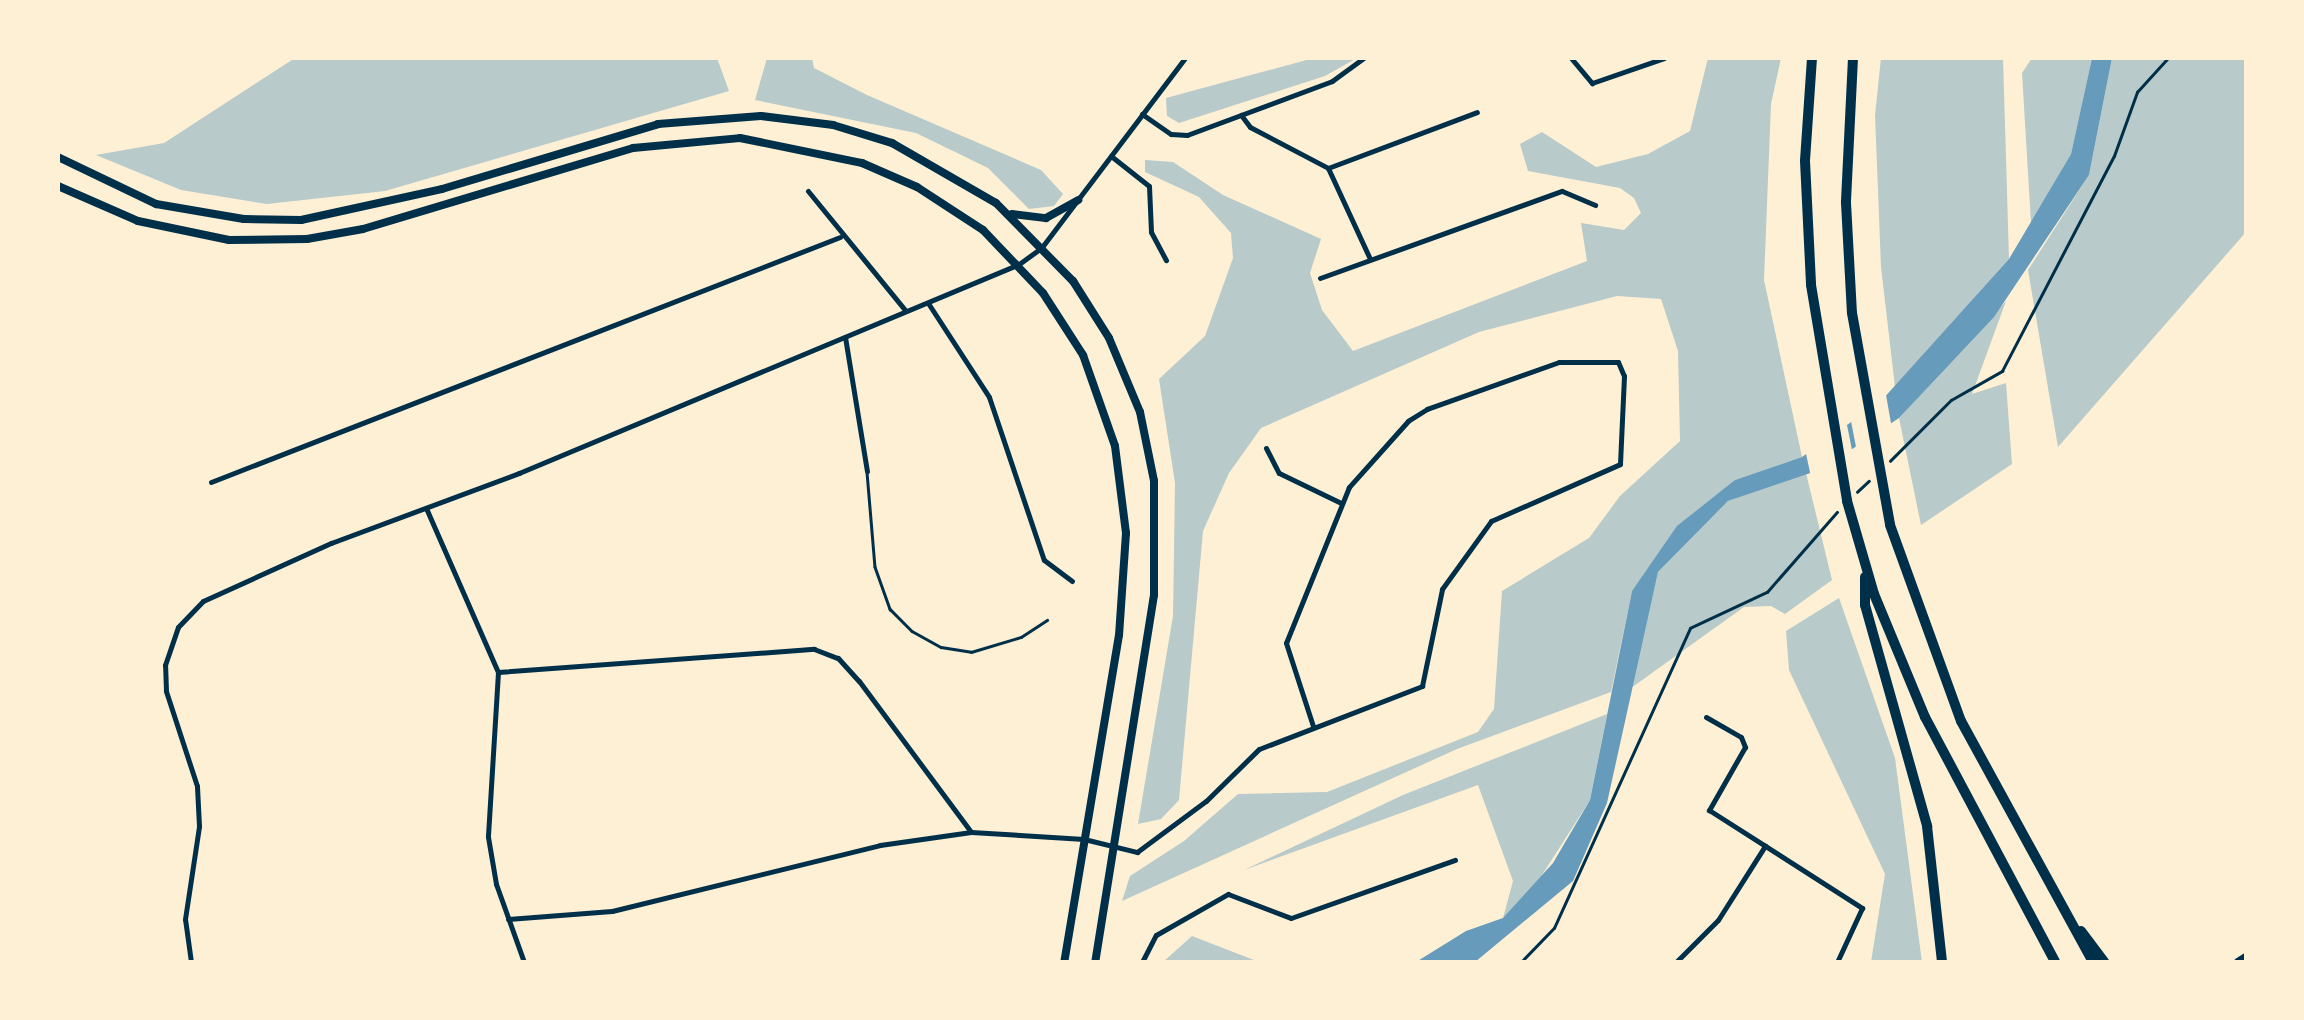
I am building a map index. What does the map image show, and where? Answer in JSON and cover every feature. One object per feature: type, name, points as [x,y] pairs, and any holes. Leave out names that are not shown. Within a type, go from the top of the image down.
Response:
[{"type":"highway","points":[[1812,58],[1804,161],[1812,285],[1829,420],[1866,566],[1925,718],[2055,962]]},
{"type":"highway","points":[[1854,58],[1848,257],[1867,418],[1903,569],[1961,721],[2093,962]]},
{"type":"highway","points":[[1866,566],[1865,605],[1927,826],[1942,962]]},
{"type":"highway","points":[[2051,888],[2104,962]]},
{"type":"main road","points":[[58,157],[156,204],[244,219],[301,220],[442,190],[628,132],[730,116],[833,125],[918,154],[1010,214],[1042,248],[1108,338],[1140,412],[1154,481],[1154,595],[1095,962]]},
{"type":"main road","points":[[628,132],[633,148]]},
{"type":"main road","points":[[58,186],[138,221],[229,240],[307,239],[363,229],[633,148],[740,138],[844,157],[942,200],[1019,264],[1100,392],[1115,446],[1126,534],[1118,635],[1064,962]]},
{"type":"main road","points":[[1010,214],[1046,218],[1078,200]]},
{"type":"main road","points":[[2238,962],[2246,957]]},
{"type":"street","points":[[191,962],[185,919],[199,826],[197,786],[166,691],[166,665],[178,627],[220,590],[1019,264],[1042,248],[1185,58]]},
{"type":"street","points":[[1142,114],[1179,136],[1332,81],[1364,58]]},
{"type":"street","points":[[1571,58],[1592,83],[1664,58]]},
{"type":"street","points":[[1328,168],[1477,112]]},
{"type":"street","points":[[1241,114],[1250,127],[1328,168],[1370,260]]},
{"type":"street","points":[[1111,156],[1149,186],[1151,232],[1166,260]]},
{"type":"street","points":[[808,191],[840,236],[905,310]]},
{"type":"street","points":[[1320,278],[1562,191],[1595,205]]},
{"type":"street","points":[[211,482],[840,236]]},
{"type":"street","points":[[928,303],[989,396],[1044,560],[1072,581]]},
{"type":"street","points":[[845,336],[868,471]]},
{"type":"street","points":[[508,918],[612,911],[880,845],[971,832],[1084,839],[1136,852],[1206,801],[1259,749],[1422,686],[1442,590],[1491,521],[1620,464],[1624,376],[1618,362],[1559,362],[1428,410],[1408,422],[1341,503],[1286,642],[1313,726]]},
{"type":"street","points":[[1266,448],[1278,473],[1341,503]]},
{"type":"street","points":[[426,508],[498,672],[488,836],[508,918],[524,962]]},
{"type":"street","points":[[498,672],[814,648],[838,658],[858,681],[971,832]]},
{"type":"street","points":[[1706,718],[1741,736],[1745,747],[1710,810],[1862,908],[1837,962]]},
{"type":"street","points":[[1676,962],[1718,920],[1765,845]]},
{"type":"street","points":[[1142,962],[1156,935],[1228,894],[1291,918],[1454,860]]},
{"type":"lane","points":[[868,471],[875,567],[890,609],[912,632],[941,647],[971,652],[996,647],[1047,620]]},
{"type":"path","points":[[1888,462],[1952,400],[2002,371],[2114,156],[2136,92],[2168,58]]},
{"type":"path","points":[[1521,962],[1539,948],[1564,909],[1690,628],[1709,614],[1767,592],[1875,475]]},
{"type":"shaded area","points":[[295,58],[717,58],[729,91],[385,191],[267,204],[181,190],[96,155],[164,143]]},
{"type":"shaded area","points":[[767,58],[812,58],[814,68],[867,95],[1041,170],[1063,194],[1054,206],[1029,209],[988,168],[916,133],[755,100]]},
{"type":"shaded area","points":[[1314,58],[1357,58],[1325,76],[1179,123],[1167,116],[1166,98]]},
{"type":"shaded area","points":[[1708,58],[1781,58],[1771,104],[1764,280],[1802,457],[1735,480],[1632,591],[1611,692],[1457,749],[1122,901],[1130,876],[1184,841],[1238,794],[1327,792],[1478,732],[1494,709],[1502,591],[1589,538],[1620,496],[1680,441],[1678,351],[1661,299],[1617,296],[1479,332],[1261,428],[1229,473],[1203,531],[1179,800],[1161,819],[1138,824],[1173,616],[1175,483],[1159,379],[1205,336],[1233,258],[1231,233],[1199,197],[1145,172],[1145,160],[1173,162],[1223,195],[1321,239],[1310,273],[1322,310],[1353,351],[1587,261],[1581,223],[1624,230],[1641,213],[1634,198],[1620,188],[1528,171],[1520,144],[1542,132],[1596,167],[1648,154],[1690,131]]},
{"type":"shaded area","points":[[1881,58],[2003,58],[2009,259],[1895,387],[1881,267],[1875,115]]},
{"type":"shaded area","points":[[2032,58],[2092,58],[2071,154],[2031,223],[2022,73]]},
{"type":"shaded area","points":[[2112,58],[2246,58],[2246,232],[2058,447],[2028,270],[2089,175]]},
{"type":"shaded area","points":[[2006,301],[1972,394],[2006,383],[2012,464],[1921,525],[1899,418]]},
{"type":"shaded area","points":[[1806,473],[1832,580],[1785,614],[1771,606],[1744,607],[1631,688],[1658,572],[1728,501]]},
{"type":"shaded area","points":[[1839,598],[1895,758],[1922,962],[1871,962],[1885,874],[1789,670],[1786,631]]},
{"type":"shaded area","points":[[1607,714],[1590,800],[1526,900],[1503,918],[1513,881],[1478,785],[1244,870],[1403,795]]},
{"type":"shaded area","points":[[1192,936],[1259,962],[1163,962]]},
{"type":"water","points":[[2092,58],[2112,58],[2089,175],[1994,317],[1899,418],[1822,469],[1728,501],[1658,572],[1607,803],[1573,881],[1475,962],[1416,962],[1466,931],[1503,918],[1553,863],[1590,800],[1632,591],[1677,526],[1735,480],[1802,457],[1882,400],[2009,259],[2071,154]]},
{"type":"pier","points":[[1885,389],[1892,429],[1857,452],[1850,416]]},
{"type":"pier","points":[[1846,420],[1853,455],[1811,477],[1805,449]]}]
